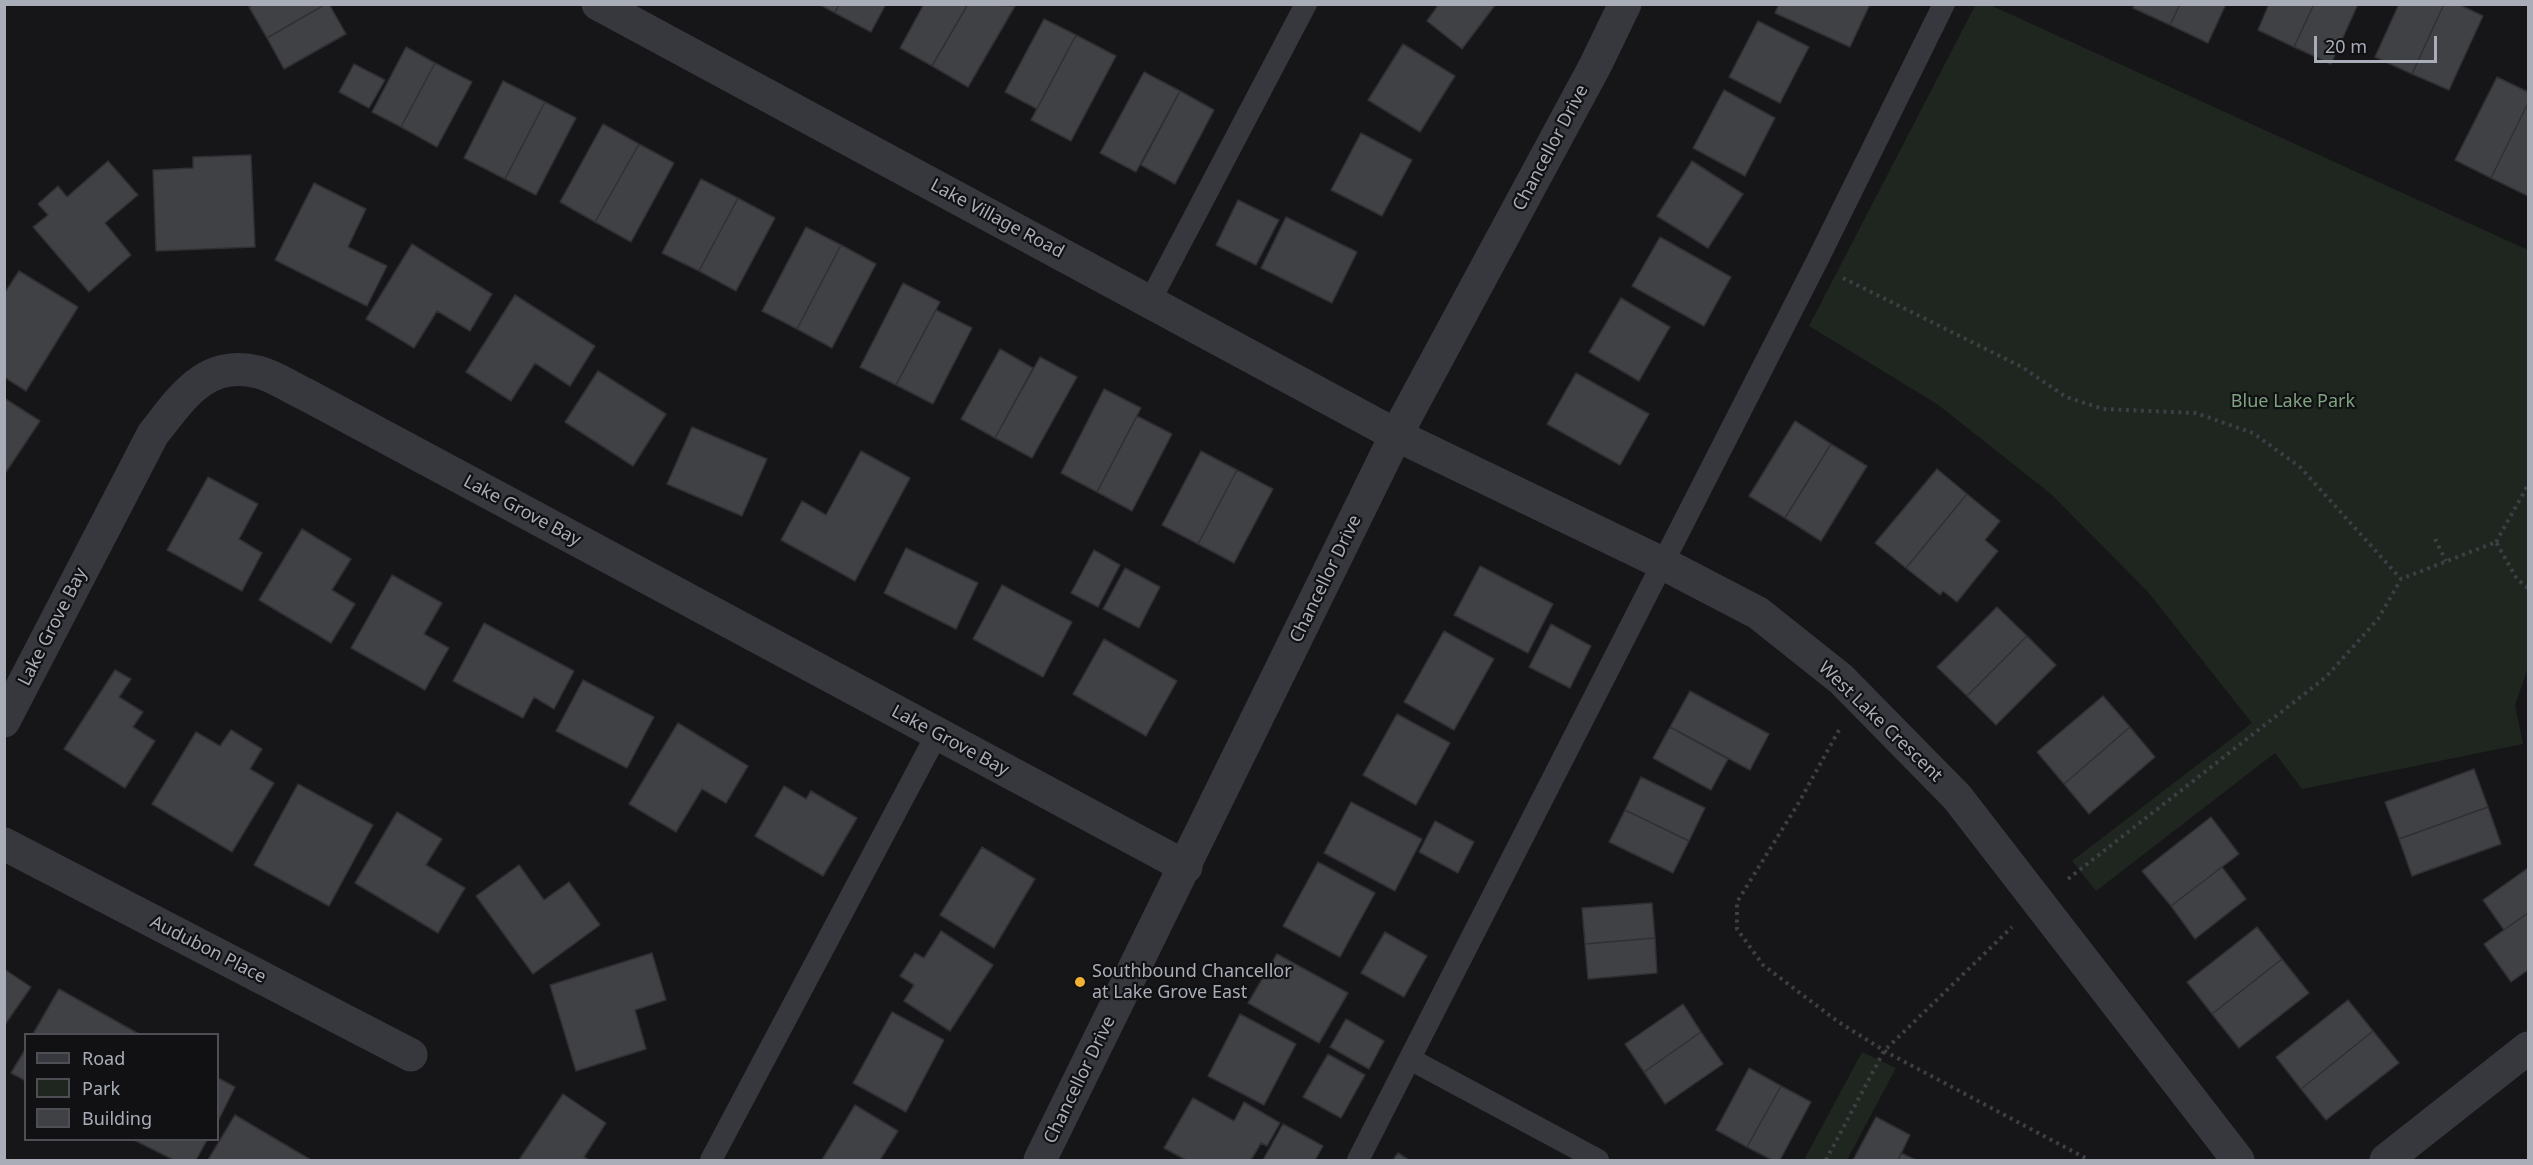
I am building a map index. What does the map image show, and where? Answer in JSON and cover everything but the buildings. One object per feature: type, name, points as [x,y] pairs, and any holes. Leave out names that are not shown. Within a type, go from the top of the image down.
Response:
[{"type":"street","name":"Lake Village Road","points":[[598,4],[1396,435]]},
{"type":"street","name":"Chancellor Drive","points":[[1040,1161],[1396,435],[1595,66],[1625,4]]},
{"type":"street","name":"Lake Grove Bay","points":[[4,721],[153,434],[196,384],[214,372],[236,370],[259,372],[305,394],[1186,867]]},
{"type":"street","name":"West Lake Crescent","points":[[1396,435],[1662,562],[1758,613],[1841,679],[1957,797],[2238,1161]]},
{"type":"street","name":"Audubon Place","points":[[4,844],[411,1055]]},
{"type":"street","points":[[2386,1161],[2529,1048]]},
{"type":"lane","points":[[1150,301],[1306,4]]},
{"type":"lane","points":[[1358,1161],[1817,261],[1944,4]]},
{"type":"lane","points":[[711,1161],[937,734]]},
{"type":"lane","points":[[1410,1059],[1598,1161]]},
{"type":"path","points":[[1817,261],[1840,276],[2022,367],[2066,397],[2103,409],[2196,413],[2253,432],[2300,467],[2401,579]]},
{"type":"path","points":[[1826,1161],[1884,1051],[2038,902],[2326,677],[2378,619],[2401,579],[2496,542],[2529,485]]},
{"type":"path","points":[[2435,539],[2446,561]]},
{"type":"path","points":[[2496,542],[2517,579],[2529,588]]},
{"type":"path","points":[[1859,695],[1798,804],[1737,902],[1737,928],[1763,965],[1837,1020],[1884,1051],[2089,1161]]},
{"type":"green space","name":"Blue Lake Park","points":[[1976,4],[1990,5],[2528,250],[2528,668],[2515,705],[2523,744],[2302,789],[2275,753],[2096,891],[2072,861],[2252,723],[2148,592],[2051,494],[1937,404],[1809,326]]},
{"type":"green space","points":[[1862,1052],[1896,1068],[1847,1160],[1804,1160]]},
{"type":"place","name":"Southbound Chancellor at Lake Grove East","points":[[1080,982]]}]
